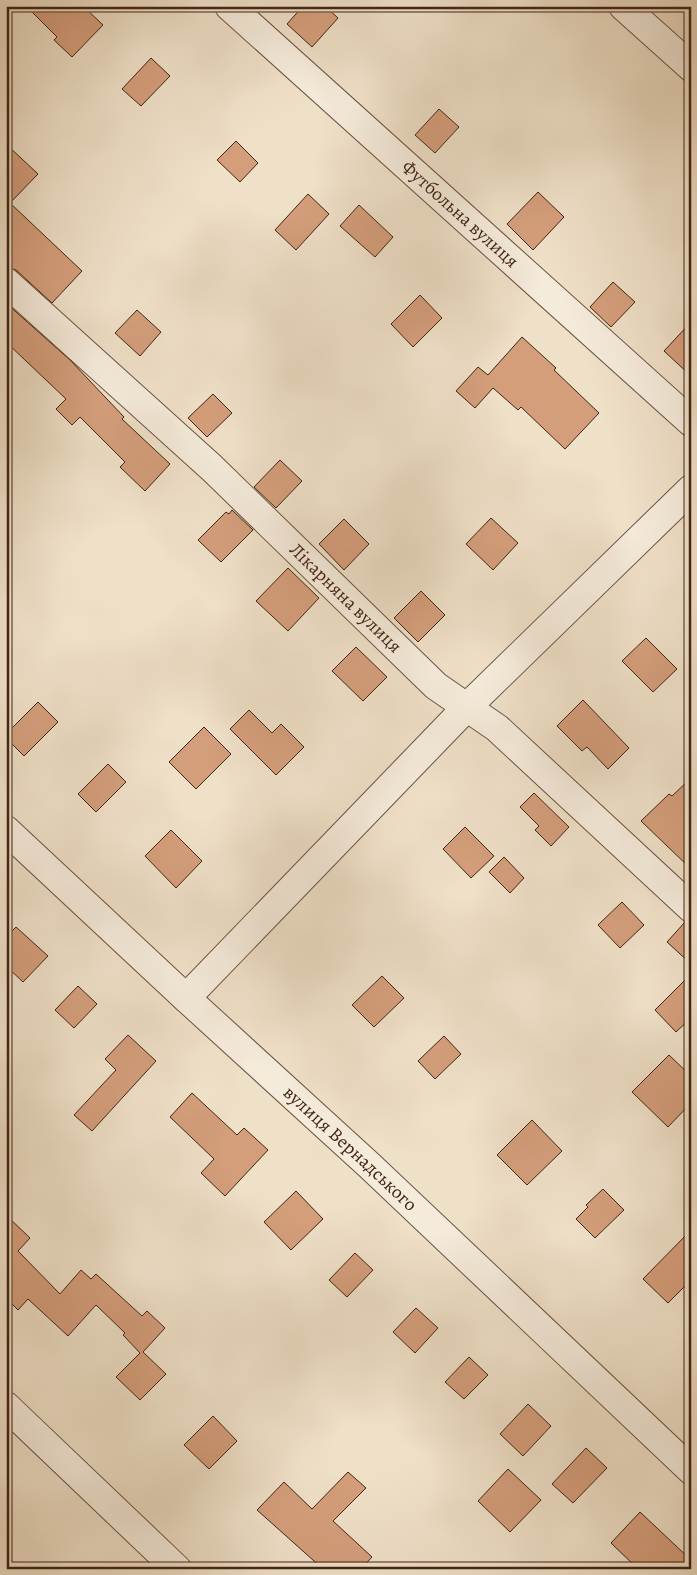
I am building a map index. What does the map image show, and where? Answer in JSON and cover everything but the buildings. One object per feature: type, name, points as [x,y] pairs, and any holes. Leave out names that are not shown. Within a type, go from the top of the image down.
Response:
[{"type":"street","name":"Футбольна вулиця","points":[[229,6],[691,422]]},
{"type":"street","points":[[623,6],[691,67]]},
{"type":"street","name":"Лікарняна вулиця","points":[[6,282],[212,468],[436,686],[497,728],[691,908]]},
{"type":"street","points":[[186,998],[466,707],[691,490]]},
{"type":"street","name":"вулиця Вернадського","points":[[6,830],[370,1166],[691,1470]]},
{"type":"street","points":[[6,1406],[177,1569]]}]
